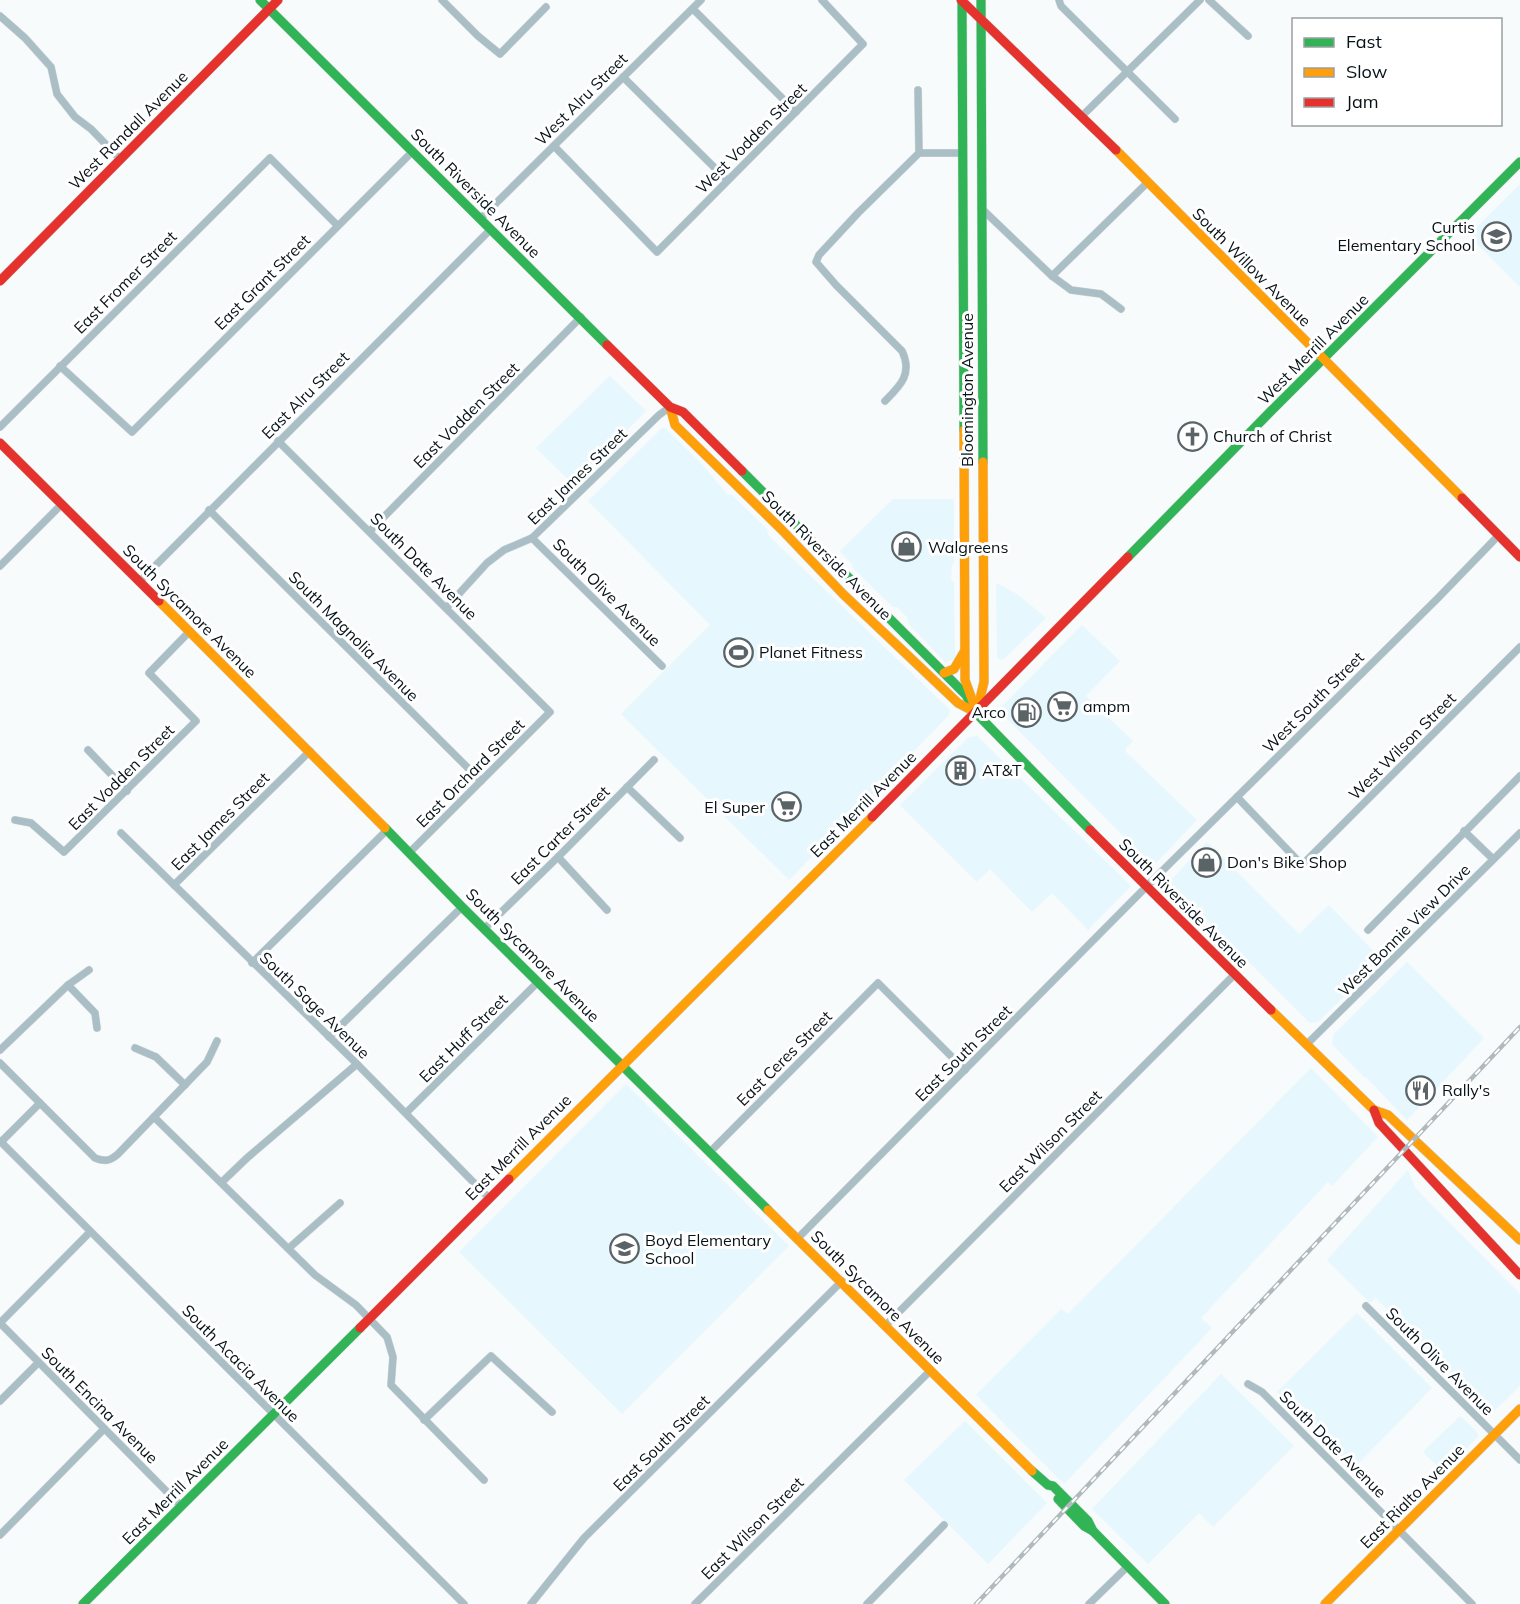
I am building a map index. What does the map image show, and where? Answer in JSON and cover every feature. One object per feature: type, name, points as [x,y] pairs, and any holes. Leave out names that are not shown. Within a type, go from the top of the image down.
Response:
[{"type":"main road","name":"South Riverside Avenue","points":[[260,0],[670,407],[683,412],[966,695],[976,713],[1234,975],[1374,1110],[1388,1115],[1520,1240]]},
{"type":"main road","name":"West Randall Avenue","points":[[0,281],[278,0]]},
{"type":"main road","name":"Bloomington Avenue","points":[[962,0],[965,680],[976,713]]},
{"type":"main road","name":"South Willow Avenue","points":[[962,0],[1082,116],[1520,557]]},
{"type":"main road","name":"Bloomington Avenue","points":[[976,713],[984,682],[981,0]]},
{"type":"main road","name":"West Merrill Avenue","points":[[976,713],[1520,162]]},
{"type":"main road","name":"South Riverside Avenue","points":[[670,407],[675,425],[782,530],[843,594],[958,703],[976,713]]},
{"type":"main road","name":"South Sycamore Avenue","points":[[0,443],[310,751],[462,907],[930,1370],[1048,1485],[1053,1486],[1088,1521],[1093,1531],[1127,1567],[1165,1604]]},
{"type":"main road","points":[[944,673],[954,669],[965,649]]},
{"type":"main road","name":"East Merrill Avenue","points":[[83,1604],[976,713]]},
{"type":"main road","name":"South Riverside Avenue","points":[[1374,1110],[1378,1123],[1520,1275]]},
{"type":"main road","name":"East Rialto Avenue","points":[[1325,1604],[1520,1409]]},
{"type":"street","points":[[442,0],[478,36],[500,54],[546,7]]},
{"type":"street","name":"West Alru Street","points":[[481,218],[702,0]]},
{"type":"street","name":"West Vodden Street","points":[[554,146],[657,252],[864,44],[822,0]]},
{"type":"street","points":[[1059,0],[1061,6],[1175,119]]},
{"type":"street","points":[[1082,116],[1200,0]]},
{"type":"street","points":[[1209,0],[1248,36]]},
{"type":"street","points":[[693,9],[796,112]]},
{"type":"street","points":[[0,16],[25,38],[51,67],[57,94],[75,117],[91,129],[120,160]]},
{"type":"street","points":[[623,76],[727,180]]},
{"type":"street","points":[[918,90],[919,153]]},
{"type":"street","name":"East Grant Street","points":[[60,366],[132,432],[413,151]]},
{"type":"street","points":[[885,401],[903,382],[905,357],[902,351],[816,262],[819,255],[858,213],[919,153],[963,153]]},
{"type":"street","name":"East Fromer Street","points":[[0,427],[270,158],[337,225]]},
{"type":"street","points":[[1052,276],[1147,183]]},
{"type":"street","points":[[981,207],[1052,276],[1071,290],[1101,294],[1121,309]]},
{"type":"street","name":"East Alru Street","points":[[139,582],[491,229]]},
{"type":"street","name":"East Vodden Street","points":[[370,531],[581,317]]},
{"type":"street","name":"East James Street","points":[[446,608],[487,563],[504,550],[532,538],[670,407]]},
{"type":"street","name":"South Date Avenue","points":[[278,441],[550,712]]},
{"type":"street","points":[[0,566],[61,505]]},
{"type":"street","name":"South Magnolia Avenue","points":[[209,510],[481,781]]},
{"type":"street","name":"West South Street","points":[[1146,887],[1498,536]]},
{"type":"street","name":"South Olive Avenue","points":[[532,538],[662,666]]},
{"type":"street","name":"East Vodden Street","points":[[15,820],[31,823],[64,852],[196,721],[149,673],[189,632]]},
{"type":"street","name":"West Wilson Street","points":[[1237,797],[1302,865],[1520,647]]},
{"type":"street","name":"East Orchard Street","points":[[409,853],[550,712]]},
{"type":"street","points":[[88,750],[127,791]]},
{"type":"street","name":"East James Street","points":[[174,885],[310,751]]},
{"type":"street","name":"East Carter Street","points":[[484,928],[654,760]]},
{"type":"street","points":[[1368,930],[1520,776]]},
{"type":"street","points":[[627,787],[680,838]]},
{"type":"street","points":[[252,963],[387,830]]},
{"type":"street","points":[[1464,831],[1493,860]]},
{"type":"street","name":"South Sage Avenue","points":[[121,832],[357,1064],[489,1198]]},
{"type":"street","name":"West Bonnie View Drive","points":[[1306,1045],[1520,833]]},
{"type":"street","points":[[558,857],[607,910]]},
{"type":"street","name":"East South Street","points":[[798,1238],[1146,887]]},
{"type":"street","points":[[329,1037],[462,907]]},
{"type":"street","points":[[0,1050],[68,985],[89,970]]},
{"type":"street","name":"East Wilson Street","points":[[886,1325],[1234,975]]},
{"type":"street","name":"East Huff Street","points":[[406,1113],[538,982]]},
{"type":"street","name":"East Ceres Street","points":[[710,1152],[878,983],[965,1070]]},
{"type":"street","points":[[68,985],[95,1013],[97,1028]]},
{"type":"street","points":[[0,1064],[95,1158],[102,1161],[111,1160],[185,1085],[207,1062],[218,1041]]},
{"type":"street","points":[[135,1048],[156,1057],[185,1085]]},
{"type":"street","points":[[222,1182],[357,1064]]},
{"type":"street","points":[[0,1142],[40,1103]]},
{"type":"street","points":[[154,1117],[315,1275],[356,1305],[387,1337],[393,1357],[391,1385],[484,1480]]},
{"type":"street","name":"South Acacia Avenue","points":[[0,1142],[464,1604]]},
{"type":"street","points":[[289,1248],[340,1203]]},
{"type":"street","points":[[0,1323],[90,1232]]},
{"type":"street","name":"East South Street","points":[[531,1604],[584,1538],[842,1281]]},
{"type":"street","name":"South Olive Avenue","points":[[1366,1306],[1520,1460]]},
{"type":"street","name":"South Encina Avenue","points":[[0,1323],[181,1506]]},
{"type":"street","points":[[423,1420],[491,1356],[552,1412]]},
{"type":"street","points":[[0,1401],[39,1362]]},
{"type":"street","name":"East Wilson Street","points":[[695,1604],[930,1370]]},
{"type":"street","name":"South Date Avenue","points":[[1248,1384],[1262,1392],[1472,1604]]},
{"type":"street","points":[[0,1534],[105,1429]]},
{"type":"street","points":[[867,1604],[944,1525]]},
{"type":"street","points":[[1089,1604],[1127,1567]]},
{"type":"shaded area","name":"Curtis Elementary School","points":[[1520,184],[1520,287],[1471,238],[1475,234],[1475,229]]},
{"type":"shaded area","points":[[610,376],[646,411],[573,484],[536,448]]},
{"type":"shaded area","points":[[662,428],[665,428],[701,463],[728,495],[732,495],[767,529],[768,535],[949,709],[949,715],[789,880],[621,714],[710,625],[588,501]]},
{"type":"shaded area","points":[[893,499],[954,499],[954,562],[951,580],[954,582],[955,659],[945,662],[908,623],[908,618],[897,607],[893,607],[853,568],[840,551]]},
{"type":"shaded area","points":[[996,583],[1017,594],[1046,618],[1004,659],[1000,660],[997,658]]},
{"type":"shaded area","points":[[1082,625],[1120,661],[1086,696],[1133,741],[1125,749],[1126,752],[1197,820],[1156,863],[1151,864],[1000,712],[1001,707]]},
{"type":"shaded area","points":[[977,736],[1131,886],[1088,930],[1052,893],[1032,912],[990,869],[977,882],[900,805],[969,737]]},
{"type":"shaded area","points":[[1207,842],[1299,934],[1329,905],[1382,960],[1318,1022],[1310,1023],[1169,882]]},
{"type":"shaded area","points":[[1407,962],[1484,1038],[1407,1120],[1332,1044],[1334,1034]]},
{"type":"shaded area","points":[[1311,1068],[1378,1137],[1332,1186],[1328,1182],[1201,1318],[1212,1328],[1064,1484],[976,1395],[1061,1309],[1068,1314]]},
{"type":"shaded area","name":"Boyd Elementary School","points":[[626,1084],[789,1246],[622,1414],[459,1252]]},
{"type":"shaded area","points":[[1408,1170],[1415,1187],[1422,1195],[1520,1294],[1520,1386],[1491,1414],[1376,1298],[1370,1303],[1327,1260]]},
{"type":"shaded area","points":[[1357,1313],[1432,1388],[1353,1469],[1277,1392]]},
{"type":"shaded area","points":[[1221,1374],[1294,1446],[1213,1527],[1199,1513],[1148,1564],[1092,1509]]},
{"type":"shaded area","points":[[1460,1416],[1477,1432],[1478,1437],[1443,1471],[1423,1452]]},
{"type":"shaded area","points":[[965,1421],[1047,1503],[988,1564],[904,1480]]},
{"type":"railway","points":[[976,1604],[1520,1027]]},
{"type":"traffic: fast","points":[[260,0],[607,345]]},
{"type":"traffic: fast","points":[[962,0],[964,430]]},
{"type":"traffic: fast","points":[[981,0],[983,462]]},
{"type":"traffic: fast","points":[[1128,557],[1520,162]]},
{"type":"traffic: fast","points":[[742,471],[966,695],[976,713],[1090,830]]},
{"type":"traffic: fast","points":[[385,828],[768,1210]]},
{"type":"traffic: fast","points":[[83,1604],[360,1328]]},
{"type":"traffic: fast","points":[[1032,1471],[1048,1485],[1053,1486],[1088,1521],[1093,1531],[1165,1604]]},
{"type":"traffic: fast","points":[[1058,1499],[1084,1526],[1093,1531]]},
{"type":"traffic: slow","points":[[1116,150],[1462,498]]},
{"type":"traffic: slow","points":[[670,407],[675,425],[782,530],[843,594],[958,703],[975,712]]},
{"type":"traffic: slow","points":[[964,430],[965,680],[973,702]]},
{"type":"traffic: slow","points":[[977,711],[984,682],[983,462]]},
{"type":"traffic: slow","points":[[159,601],[385,828]]},
{"type":"traffic: slow","points":[[944,673],[954,669],[964,652]]},
{"type":"traffic: slow","points":[[509,1179],[872,817]]},
{"type":"traffic: slow","points":[[1271,1010],[1374,1110],[1388,1115],[1520,1240]]},
{"type":"traffic: slow","points":[[768,1210],[1032,1471]]},
{"type":"traffic: slow","points":[[1325,1604],[1520,1409]]},
{"type":"traffic: jam","points":[[0,281],[278,0]]},
{"type":"traffic: jam","points":[[961,0],[1116,150]]},
{"type":"traffic: jam","points":[[607,345],[670,407],[683,412],[742,471]]},
{"type":"traffic: jam","points":[[0,443],[159,601]]},
{"type":"traffic: jam","points":[[1462,498],[1520,557]]},
{"type":"traffic: jam","points":[[872,817],[1128,557]]},
{"type":"traffic: jam","points":[[1090,830],[1271,1010]]},
{"type":"traffic: jam","points":[[1374,1110],[1379,1123],[1520,1275]]},
{"type":"traffic: jam","points":[[360,1328],[509,1179]]},
{"type":"place","name":"Curtis Elementary School","points":[[1496,236]]},
{"type":"place","name":"Church of Christ","points":[[1192,436]]},
{"type":"place","name":"Walgreens","points":[[907,547]]},
{"type":"place","name":"Planet Fitness","points":[[738,652]]},
{"type":"place","name":"ampm","points":[[1062,706]]},
{"type":"place","name":"Arco","points":[[1027,712]]},
{"type":"place","name":"AT&T","points":[[961,770]]},
{"type":"place","name":"El Super","points":[[786,807]]},
{"type":"place","name":"Don's Bike Shop","points":[[1206,862]]},
{"type":"place","name":"Rally's","points":[[1421,1090]]},
{"type":"place","name":"Boyd Elementary School","points":[[624,1249]]}]
